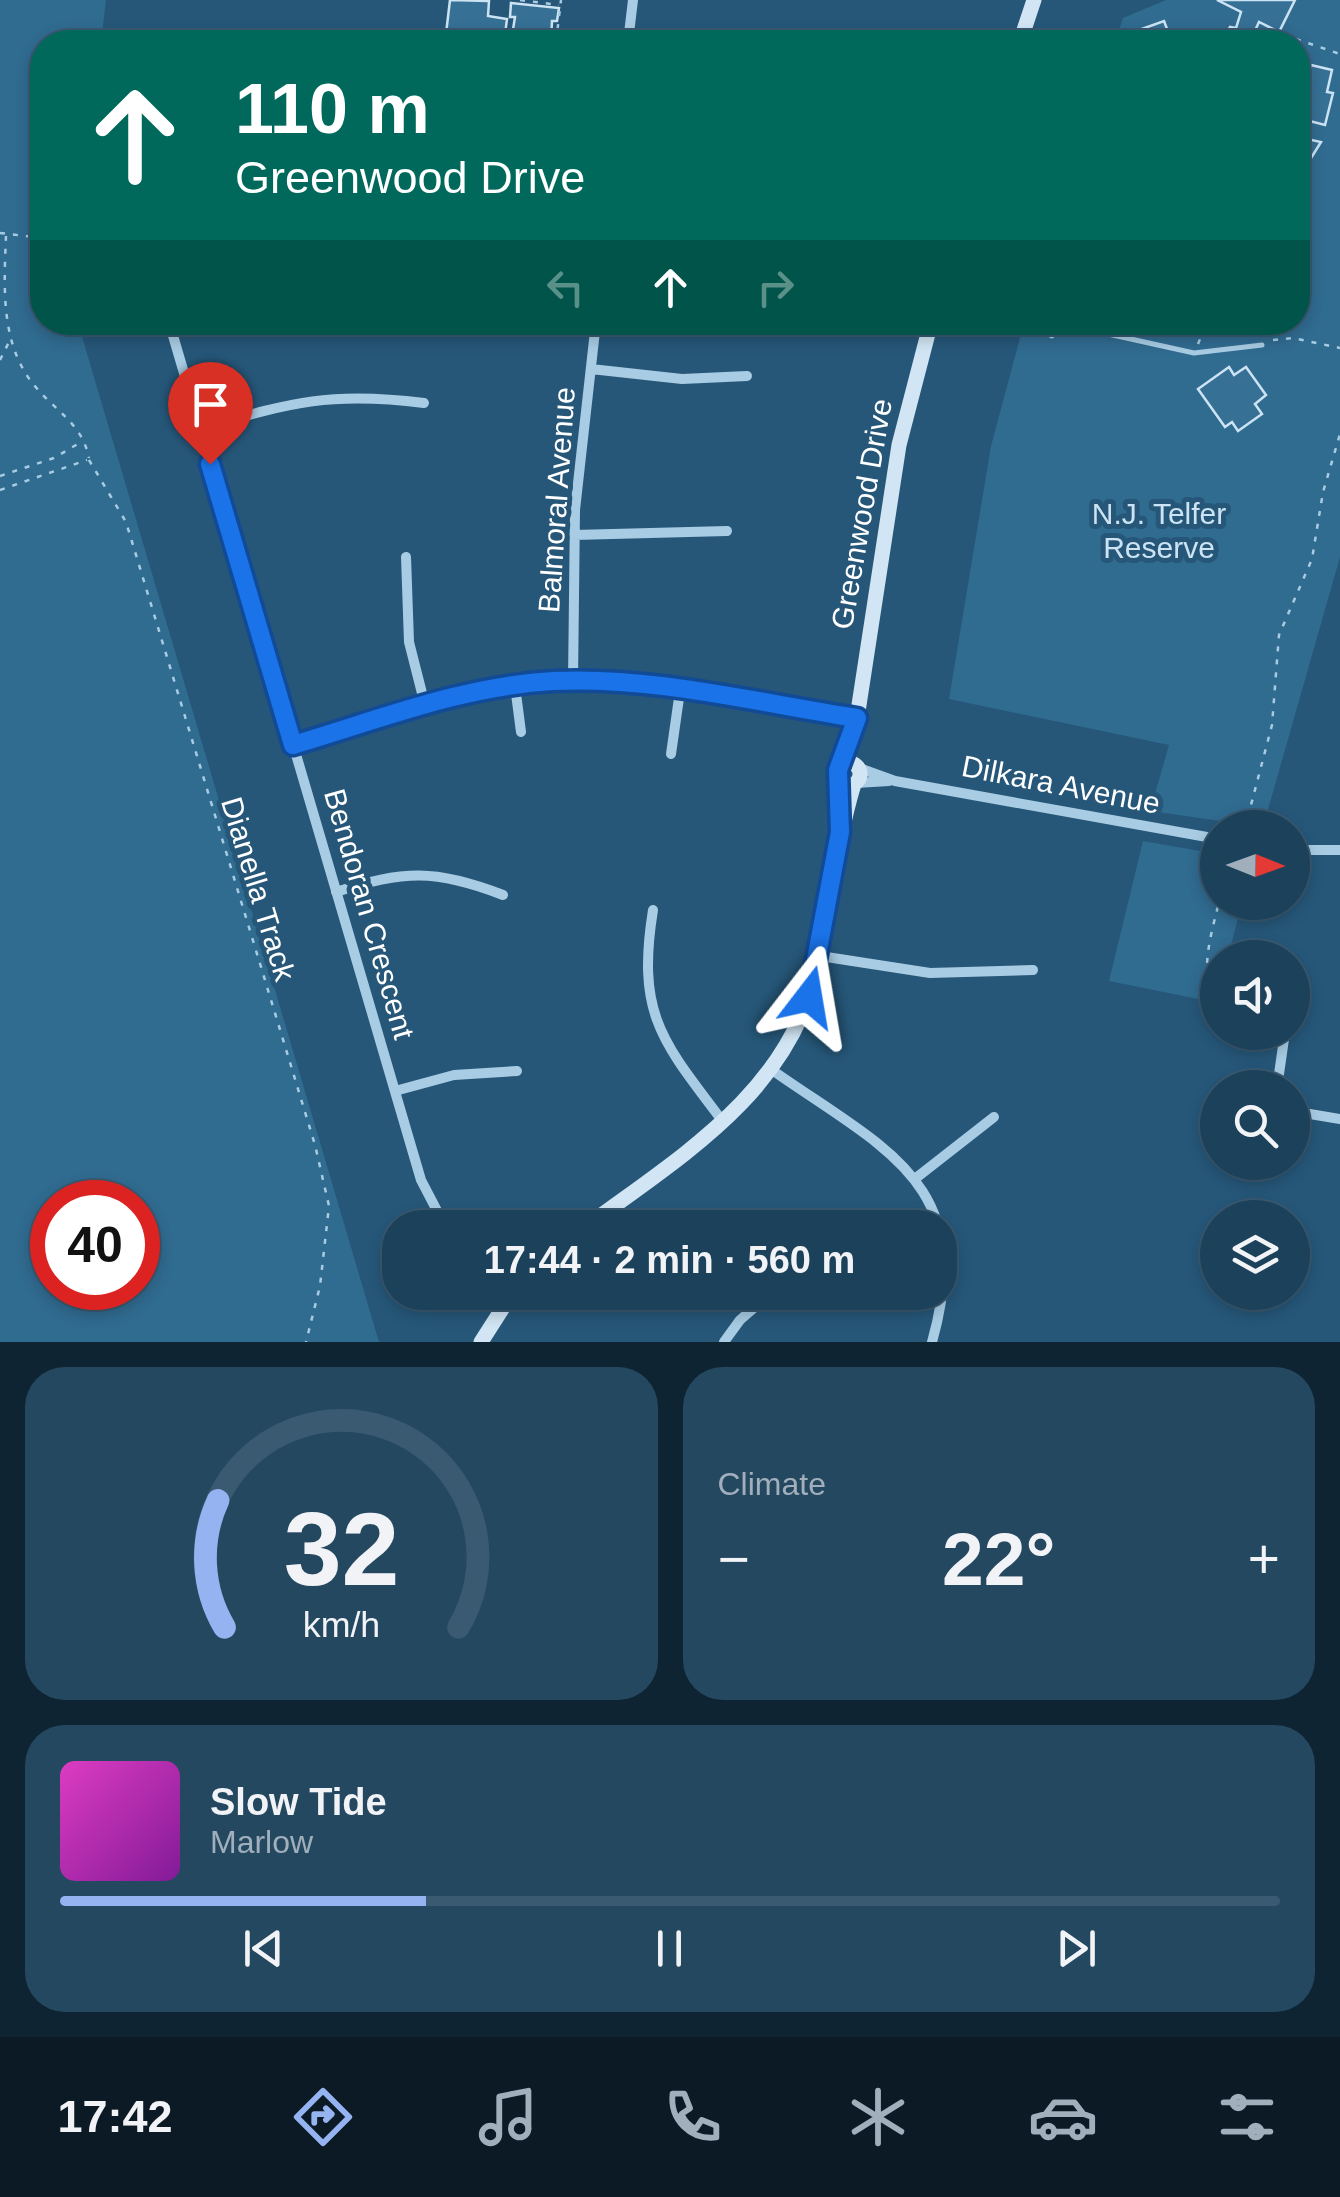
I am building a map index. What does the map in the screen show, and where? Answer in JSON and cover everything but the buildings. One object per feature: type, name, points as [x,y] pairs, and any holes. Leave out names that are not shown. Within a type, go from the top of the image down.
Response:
[{"type":"street","points":[[629,30],[633,0]]},
{"type":"street","points":[[1024,30],[1034,0]]},
{"type":"street","name":"Bendoran Crescent","points":[[173,335],[395,1091],[426,1194],[435,1210]]},
{"type":"street","name":"Balmoral Avenue","points":[[573,681],[574,536],[594,335]]},
{"type":"street","name":"Greenwood Drive","points":[[608,1210],[724,1122],[772,1070],[797,1027],[820,956],[901,434],[928,335]]},
{"type":"street","points":[[590,368],[682,378],[746,376]]},
{"type":"street","points":[[199,430],[317,398],[355,396],[424,403]]},
{"type":"street","points":[[574,536],[727,530]]},
{"type":"street","points":[[406,556],[409,642],[425,705]]},
{"type":"street","points":[[293,745],[425,705],[515,686],[573,681],[680,691],[857,718]]},
{"type":"street","points":[[515,686],[521,732]]},
{"type":"street","points":[[671,754],[680,691]]},
{"type":"street","name":"Dilkara Avenue","points":[[851,775],[1200,835]]},
{"type":"street","points":[[1310,851],[1340,848]]},
{"type":"street","points":[[336,892],[395,875],[428,873],[503,895]]},
{"type":"street","points":[[653,910],[646,977],[655,1021],[724,1122]]},
{"type":"street","points":[[820,956],[930,973],[1034,970]]},
{"type":"street","points":[[772,1070],[884,1150],[916,1178],[934,1210],[945,1249],[945,1282],[932,1342]]},
{"type":"street","points":[[395,1091],[454,1074],[517,1071]]},
{"type":"street","points":[[1310,1114],[1340,1119]]},
{"type":"street","points":[[916,1178],[994,1117]]},
{"type":"street","points":[[481,1342],[501,1310]]},
{"type":"street","points":[[724,1342],[751,1310]]},
{"type":"lane","points":[[1117,335],[1194,352],[1262,344]]},
{"type":"path","points":[[520,0],[560,2],[557,30]]},
{"type":"path","points":[[1310,44],[1340,54]]},
{"type":"path","points":[[0,233],[30,237]]},
{"type":"path","points":[[0,476],[54,458],[84,440],[74,424],[33,385],[10,340],[4,285],[6,236]]},
{"type":"path","points":[[1194,352],[1201,335]]},
{"type":"path","points":[[1262,344],[1293,338],[1340,348]]},
{"type":"path","points":[[0,360],[10,340]]},
{"type":"path","points":[[1248,810],[1272,725],[1280,635],[1312,559],[1323,492],[1340,434]]},
{"type":"path","name":"Dianella Track","points":[[84,440],[89,460],[126,522],[315,1145],[329,1206],[320,1286],[306,1342]]},
{"type":"path","points":[[0,490],[89,460]]},
{"type":"green space","points":[[0,0],[106,0],[102,30],[30,30],[30,335],[82,335],[379,1342],[0,1342]]},
{"type":"green space","name":"N.J. Telfer Reserve","points":[[1166,0],[1340,0],[1340,557],[1268,810],[1200,810],[1200,818],[1150,811],[1169,745],[949,699],[991,446],[1021,335],[1310,335],[1310,30],[1119,30],[1123,18]]},
{"type":"green space","points":[[1143,841],[1200,851],[1200,920],[1238,920],[1232,940],[1200,940],[1200,999],[1109,981]]},
{"type":"route","points":[[210,464],[293,745],[474,691],[549,682],[627,683],[857,718],[838,770],[840,832],[820,956],[809,997]]}]
